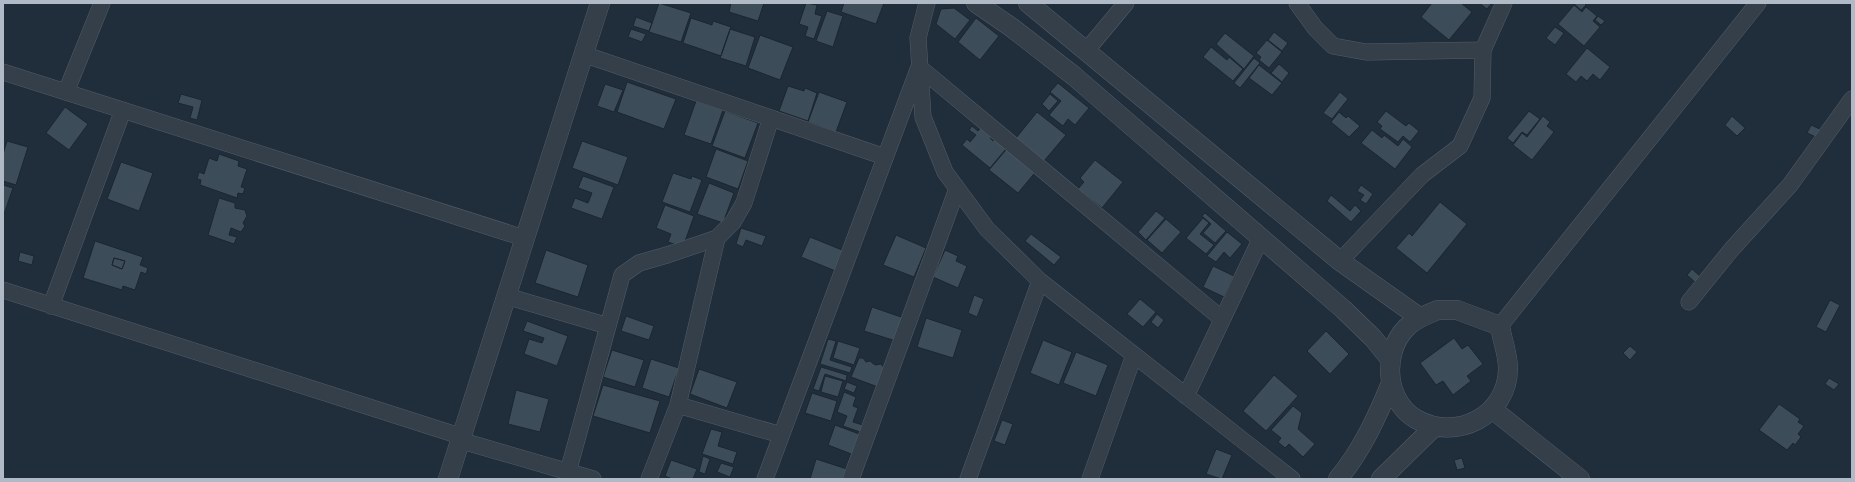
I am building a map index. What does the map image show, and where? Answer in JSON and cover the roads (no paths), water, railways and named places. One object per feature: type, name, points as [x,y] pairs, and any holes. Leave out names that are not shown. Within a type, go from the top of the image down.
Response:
[{"type":"street","points":[[66,92],[102,3]]},
{"type":"street","points":[[448,479],[600,3]]},
{"type":"street","points":[[927,3],[918,38],[923,117],[945,172],[987,229],[1040,281],[1292,479]]},
{"type":"street","points":[[976,3],[1011,27],[1074,76],[1343,309],[1373,338],[1390,359]]},
{"type":"street","points":[[1028,3],[1340,261],[1419,317]]},
{"type":"street","points":[[1086,51],[1126,3]]},
{"type":"street","points":[[1297,3],[1315,28],[1333,46],[1366,52],[1483,50]]},
{"type":"street","points":[[1340,261],[1422,175],[1460,146],[1482,98],[1483,50],[1504,3]]},
{"type":"street","points":[[1500,326],[1457,310],[1438,310],[1419,317],[1406,328],[1399,338],[1390,359],[1391,383],[1400,403],[1415,418],[1434,427],[1455,428],[1476,422],[1492,409],[1504,390],[1508,368],[1500,326],[1758,3]]},
{"type":"street","points":[[583,54],[885,157]]},
{"type":"street","points":[[765,479],[919,67]]},
{"type":"street","points":[[919,67],[1222,319]]},
{"type":"street","points":[[3,72],[524,238]]},
{"type":"street","points":[[1689,302],[1731,250],[1790,185],[1852,99]]},
{"type":"street","points":[[51,306],[123,110]]},
{"type":"street","points":[[568,472],[622,275],[639,262],[668,255],[717,238],[734,222],[744,203],[771,118]]},
{"type":"street","points":[[851,479],[957,189]]},
{"type":"street","points":[[649,479],[678,405],[717,238]]},
{"type":"street","points":[[1186,396],[1261,238]]},
{"type":"street","points":[[968,479],[1040,281]]},
{"type":"street","points":[[3,290],[460,438],[593,479]]},
{"type":"street","points":[[506,296],[608,326]]},
{"type":"street","points":[[1090,479],[1134,355]]},
{"type":"street","points":[[1338,479],[1346,469],[1375,422],[1391,383]]},
{"type":"street","points":[[678,405],[781,435]]},
{"type":"street","points":[[1492,409],[1580,479]]},
{"type":"street","points":[[1380,479],[1434,427]]}]
